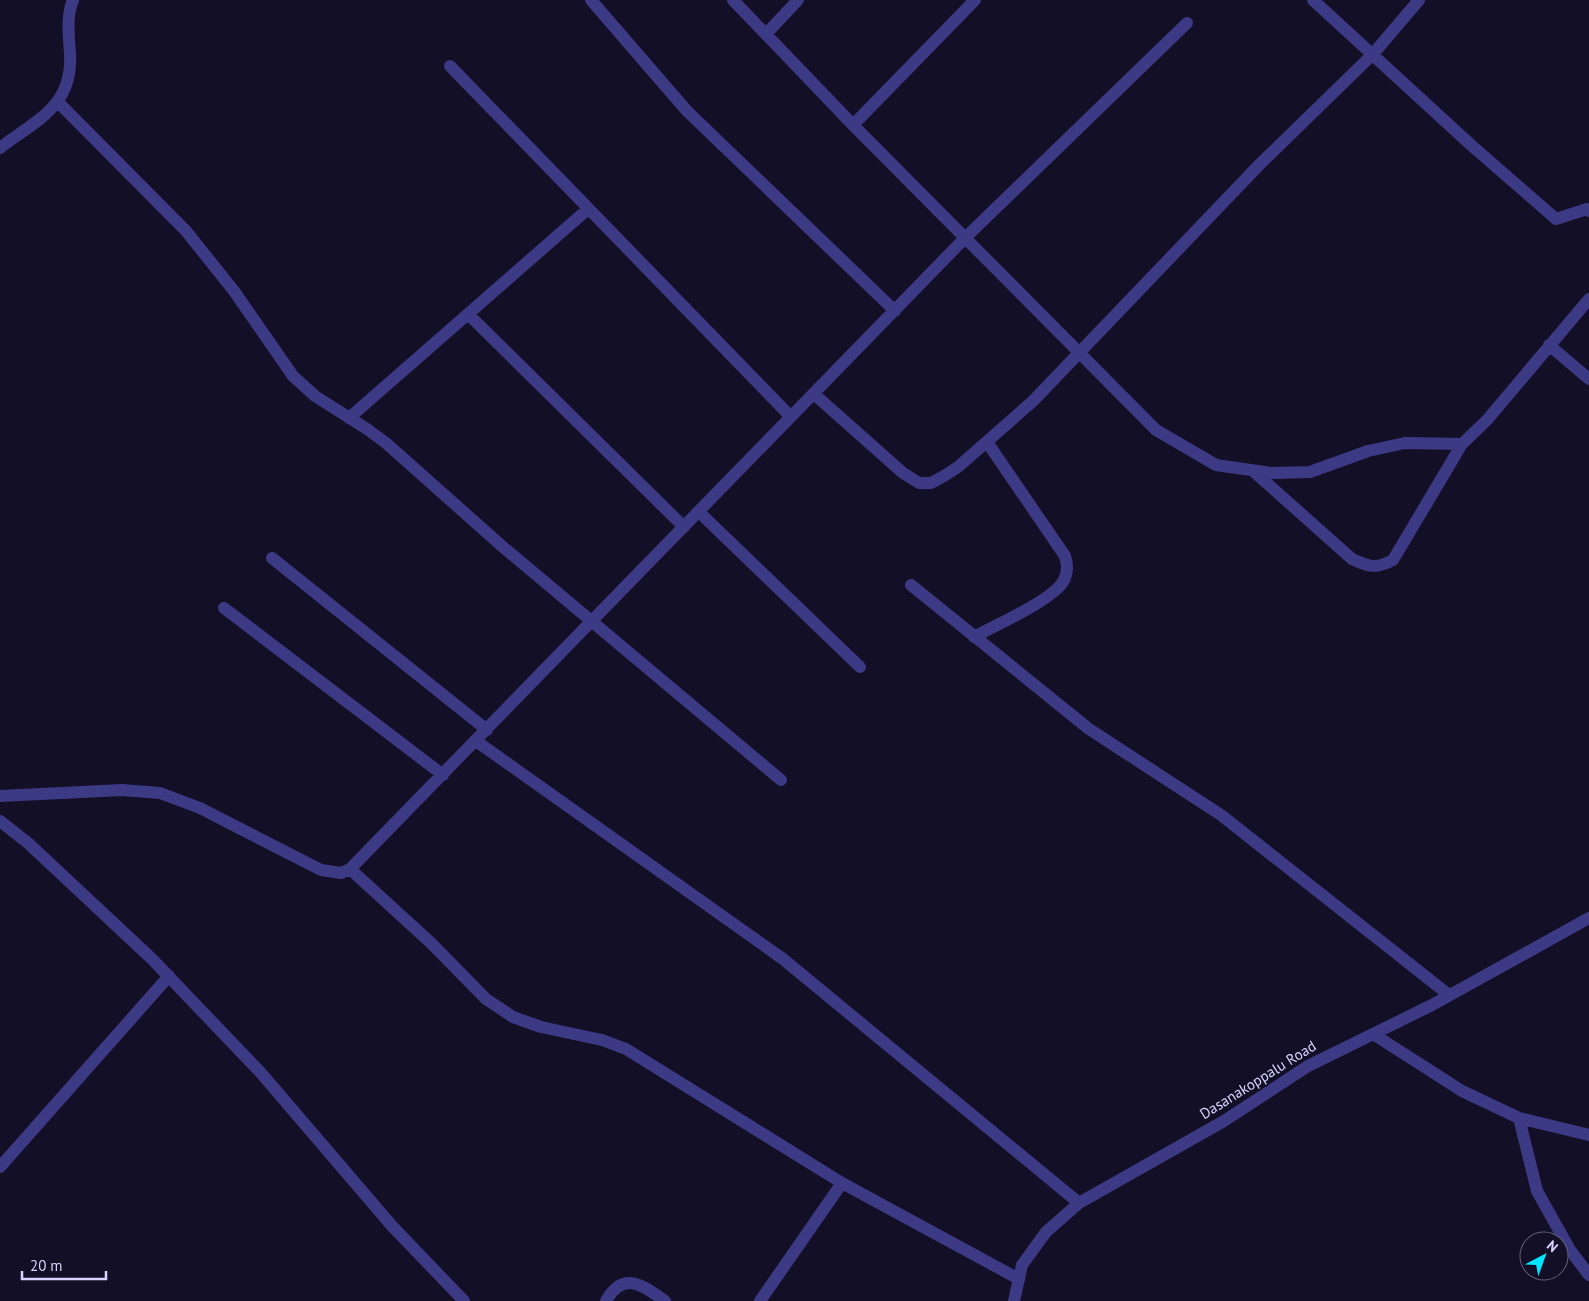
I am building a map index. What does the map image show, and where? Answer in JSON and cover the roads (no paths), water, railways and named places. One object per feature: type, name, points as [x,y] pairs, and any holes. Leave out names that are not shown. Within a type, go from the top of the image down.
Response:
[{"type":"street","points":[[0,148],[33,126],[58,102],[65,89],[70,72],[68,28],[73,0]]},
{"type":"street","points":[[592,0],[687,112],[895,311]]},
{"type":"street","points":[[733,0],[853,126],[1156,430],[1216,466],[1272,473],[1310,472],[1368,451],[1405,443],[1462,444]]},
{"type":"street","points":[[766,34],[798,0]]},
{"type":"street","points":[[853,126],[975,0]]},
{"type":"street","points":[[1313,0],[1471,145],[1556,219],[1587,209],[1589,211]]},
{"type":"street","points":[[814,394],[903,473],[919,482],[931,483],[944,476],[987,442],[1033,401],[1260,164],[1373,54],[1419,0]]},
{"type":"street","points":[[0,796],[122,790],[160,793],[200,808],[321,870],[341,874],[350,869],[965,238],[1187,23]]},
{"type":"street","points":[[450,66],[791,417]]},
{"type":"street","points":[[58,102],[186,231],[234,291],[293,376],[315,396],[386,443],[503,547],[780,780]]},
{"type":"street","points":[[349,418],[588,210]]},
{"type":"street","points":[[1252,470],[1352,558],[1367,566],[1379,567],[1393,560],[1462,444],[1487,420],[1589,300]]},
{"type":"street","points":[[468,315],[684,527]]},
{"type":"street","points":[[1549,346],[1589,378]]},
{"type":"street","points":[[974,637],[1040,601],[1058,588],[1065,578],[1068,566],[1065,556],[987,442]]},
{"type":"street","points":[[699,512],[860,667]]},
{"type":"street","points":[[272,558],[487,730]]},
{"type":"street","points":[[912,585],[1089,729],[1221,815],[1449,995]]},
{"type":"street","points":[[224,608],[443,775]]},
{"type":"street","points":[[476,741],[783,958],[1079,1203]]},
{"type":"street","points":[[0,821],[28,843],[169,976],[261,1072],[392,1226],[464,1301]]},
{"type":"street","points":[[350,869],[431,943],[486,999],[513,1018],[541,1027],[602,1040],[626,1050],[842,1184],[1019,1279]]},
{"type":"street","name":"Dasanakoppalu Road","points":[[1014,1301],[1022,1265],[1046,1232],[1079,1203],[1224,1121],[1308,1066],[1449,995],[1589,918]]},
{"type":"street","points":[[0,1167],[169,976]]},
{"type":"street","points":[[1373,1034],[1462,1091],[1519,1118],[1589,1135]]},
{"type":"street","points":[[1519,1118],[1537,1191],[1570,1250],[1589,1275]]},
{"type":"street","points":[[760,1301],[842,1184]]},
{"type":"street","points":[[606,1301],[619,1285],[630,1282],[643,1286],[664,1301]]}]
